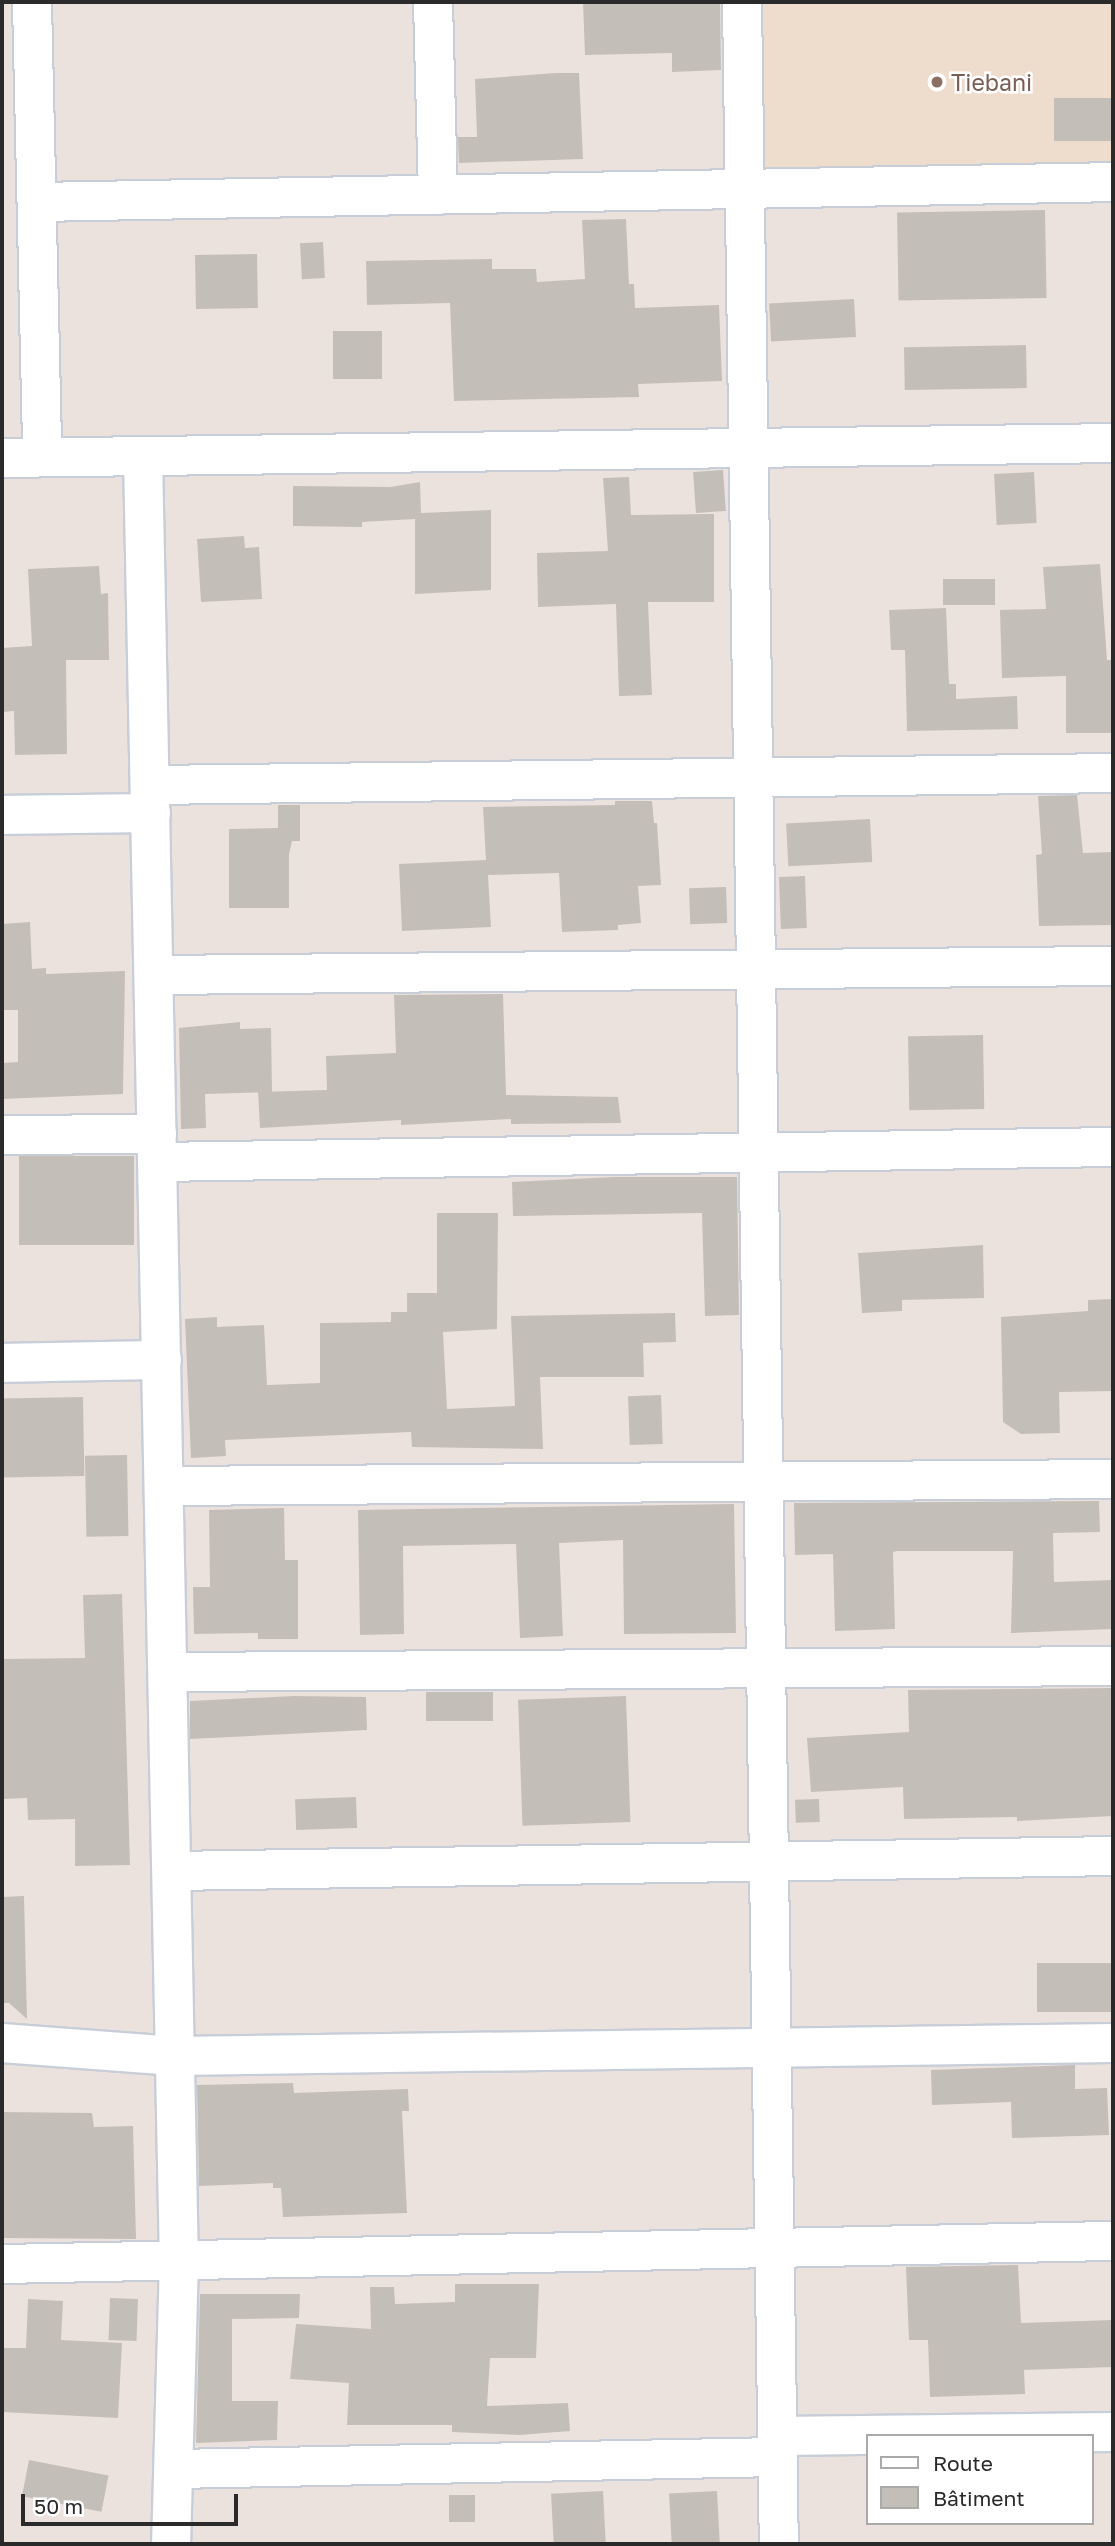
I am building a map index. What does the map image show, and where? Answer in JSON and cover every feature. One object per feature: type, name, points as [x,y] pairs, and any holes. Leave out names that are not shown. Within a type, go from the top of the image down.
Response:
[{"type":"street","points":[[32,2],[42,457]]},
{"type":"street","points":[[433,2],[439,195]]},
{"type":"street","points":[[742,2],[748,189],[779,2544]]},
{"type":"street","points":[[37,202],[1113,182]]},
{"type":"street","points":[[2,458],[1113,443]]},
{"type":"street","points":[[143,456],[179,2260],[171,2544]]},
{"type":"street","points":[[2,815],[150,799],[756,778],[1113,773]]},
{"type":"street","points":[[154,975],[1113,966]]},
{"type":"street","points":[[2,1135],[157,1148],[761,1153],[1113,1147]]},
{"type":"street","points":[[2,1363],[162,1360]]},
{"type":"street","points":[[164,1486],[1113,1479]]},
{"type":"street","points":[[168,1672],[1113,1666]]},
{"type":"street","points":[[172,1871],[1113,1856]]},
{"type":"street","points":[[2,2043],[175,2056],[1113,2043]]},
{"type":"street","points":[[2,2264],[1113,2241]]},
{"type":"street","points":[[1068,2434],[1113,2432]]},
{"type":"street","points":[[175,2469],[866,2443]]},
{"type":"shaded area","name":"Tiebani","points":[[758,2],[1113,2],[1113,169],[758,169]]},
{"type":"building","points":[[583,2],[720,2],[721,70],[672,72],[672,53],[585,55]]},
{"type":"building","points":[[579,73],[583,159],[459,163],[458,137],[477,137],[475,79]]},
{"type":"building","points":[[1054,98],[1113,98],[1113,141],[1054,141]]},
{"type":"building","points":[[1045,210],[1047,298],[899,301],[897,213]]},
{"type":"building","points":[[626,219],[629,284],[634,284],[635,308],[719,305],[722,381],[638,384],[639,397],[454,401],[450,303],[367,305],[366,261],[492,259],[492,269],[536,269],[537,282],[585,279],[582,220]]},
{"type":"building","points":[[323,242],[325,278],[302,279],[300,243]]},
{"type":"building","points":[[257,254],[258,308],[196,309],[195,255]]},
{"type":"building","points":[[854,299],[856,337],[771,341],[769,303]]},
{"type":"building","points":[[333,331],[382,331],[382,379],[333,379]]},
{"type":"building","points":[[1026,345],[1027,388],[905,390],[904,347]]},
{"type":"building","points":[[723,470],[726,511],[696,513],[693,472]]},
{"type":"building","points":[[1034,472],[1037,523],[997,525],[994,474]]},
{"type":"building","points":[[629,477],[631,515],[714,514],[714,602],[648,602],[652,695],[619,696],[616,604],[538,607],[537,553],[608,551],[603,478]]},
{"type":"building","points":[[420,482],[421,513],[491,510],[491,590],[415,594],[415,519],[362,522],[362,527],[293,526],[293,486],[390,487]]},
{"type":"building","points":[[244,536],[245,548],[259,547],[262,599],[201,602],[197,539]]},
{"type":"building","points":[[1100,564],[1107,660],[1113,660],[1113,733],[1066,733],[1066,676],[1002,678],[1000,610],[1046,609],[1043,567]]},
{"type":"building","points":[[99,566],[101,594],[108,593],[109,660],[66,660],[67,754],[15,755],[14,711],[2,712],[2,648],[32,646],[28,569]]},
{"type":"building","points":[[943,579],[995,579],[995,605],[943,605]]},
{"type":"building","points":[[946,608],[949,684],[956,684],[956,699],[1017,696],[1018,729],[907,731],[905,650],[891,650],[889,610]]},
{"type":"building","points":[[1077,795],[1083,853],[1112,852],[1113,925],[1039,926],[1036,855],[1042,854],[1038,796]]},
{"type":"building","points":[[615,801],[652,801],[654,823],[657,823],[661,885],[638,886],[641,923],[618,925],[618,930],[562,932],[559,873],[488,875],[491,927],[402,931],[399,864],[486,860],[483,807],[615,805]]},
{"type":"building","points":[[278,805],[300,805],[300,841],[292,841],[289,854],[289,908],[229,908],[229,829],[278,828]]},
{"type":"building","points":[[870,819],[872,862],[788,866],[786,823]]},
{"type":"building","points":[[805,876],[807,928],[781,929],[779,877]]},
{"type":"building","points":[[726,887],[727,923],[690,924],[689,888]]},
{"type":"building","points":[[30,922],[32,969],[46,968],[46,974],[125,971],[123,1094],[2,1099],[2,1063],[18,1062],[18,1010],[2,1010],[2,924]]},
{"type":"building","points":[[503,994],[506,1095],[618,1097],[621,1123],[511,1124],[511,1119],[401,1125],[401,1120],[260,1128],[258,1092],[327,1090],[326,1056],[396,1053],[394,995]]},
{"type":"building","points":[[240,1022],[240,1029],[271,1028],[272,1092],[205,1094],[206,1128],[181,1129],[179,1028]]},
{"type":"building","points":[[983,1035],[984,1109],[909,1110],[908,1036]]},
{"type":"building","points":[[19,1156],[134,1156],[134,1245],[19,1245]]},
{"type":"building","points":[[614,1177],[737,1177],[739,1315],[705,1316],[702,1213],[513,1216],[512,1182]]},
{"type":"building","points":[[437,1213],[498,1213],[497,1329],[443,1332],[447,1409],[515,1406],[511,1316],[675,1313],[676,1342],[643,1343],[644,1377],[540,1377],[543,1449],[412,1447],[411,1432],[225,1440],[226,1456],[191,1458],[185,1319],[217,1317],[217,1327],[264,1325],[267,1385],[320,1383],[320,1323],[391,1322],[391,1312],[407,1312],[407,1293],[437,1293]]},
{"type":"building","points":[[983,1245],[984,1298],[902,1300],[902,1311],[862,1313],[858,1253]]},
{"type":"building","points":[[1113,1299],[1113,1391],[1059,1392],[1060,1433],[1021,1434],[1003,1422],[1001,1317],[1088,1311],[1088,1300]]},
{"type":"building","points":[[661,1395],[663,1444],[630,1445],[628,1396]]},
{"type":"building","points":[[83,1397],[84,1476],[3,1477],[2,1398]]},
{"type":"building","points":[[127,1455],[128,1536],[86,1537],[85,1456]]},
{"type":"building","points":[[1099,1501],[1100,1532],[1053,1533],[1054,1582],[1113,1580],[1113,1629],[1011,1633],[1013,1551],[897,1551],[893,1552],[895,1629],[835,1631],[833,1554],[795,1555],[794,1503]]},
{"type":"building","points":[[734,1504],[736,1633],[624,1634],[623,1540],[559,1543],[563,1636],[520,1638],[516,1544],[403,1546],[404,1634],[360,1635],[358,1510]]},
{"type":"building","points":[[284,1508],[285,1560],[298,1560],[298,1639],[258,1639],[258,1633],[194,1634],[193,1587],[210,1587],[209,1510]]},
{"type":"building","points":[[122,1594],[130,1865],[75,1866],[75,1819],[28,1820],[27,1798],[2,1799],[2,1659],[85,1658],[83,1595]]},
{"type":"building","points":[[1113,1688],[1113,1816],[1017,1821],[1017,1817],[904,1819],[903,1787],[811,1792],[807,1738],[909,1732],[908,1690]]},
{"type":"building","points":[[426,1692],[493,1692],[493,1721],[426,1721]]},
{"type":"building","points":[[294,1696],[366,1697],[367,1730],[190,1739],[190,1701]]},
{"type":"building","points":[[626,1696],[630,1822],[522,1826],[518,1700]]},
{"type":"building","points":[[356,1797],[357,1828],[296,1830],[295,1799]]},
{"type":"building","points":[[819,1799],[820,1822],[796,1823],[795,1800]]},
{"type":"building","points":[[24,1896],[27,2019],[9,2003],[2,2003],[2,1897]]},
{"type":"building","points":[[1037,1963],[1113,1963],[1113,2012],[1037,2012]]},
{"type":"building","points":[[1075,2065],[1075,2089],[1107,2088],[1109,2135],[1012,2138],[1011,2102],[932,2105],[931,2070]]},
{"type":"building","points":[[293,2083],[294,2093],[408,2089],[409,2111],[402,2111],[407,2213],[283,2217],[281,2188],[273,2188],[273,2183],[199,2186],[197,2085]]},
{"type":"building","points":[[2,2112],[92,2113],[94,2127],[133,2126],[136,2239],[2,2238]]},
{"type":"building","points":[[1018,2265],[1021,2323],[1113,2320],[1113,2367],[1024,2370],[1025,2394],[930,2397],[928,2340],[909,2340],[906,2267]]},
{"type":"building","points":[[455,2284],[539,2284],[536,2358],[490,2358],[487,2406],[568,2403],[570,2431],[519,2435],[452,2432],[452,2425],[347,2425],[349,2383],[290,2379],[296,2324],[371,2329],[370,2287],[394,2287],[395,2304],[455,2302]]},
{"type":"building","points":[[200,2294],[300,2294],[299,2318],[232,2319],[232,2401],[278,2401],[277,2440],[196,2443]]},
{"type":"building","points":[[110,2298],[138,2299],[137,2341],[109,2340]]},
{"type":"building","points":[[28,2299],[63,2301],[61,2340],[122,2343],[118,2418],[2,2412],[2,2348],[26,2348]]},
{"type":"building","points":[[29,2460],[109,2475],[101,2512],[22,2496]]},
{"type":"building","points":[[603,2491],[606,2544],[554,2544],[551,2494]]},
{"type":"building","points":[[717,2491],[720,2544],[672,2544],[669,2494]]},
{"type":"building","points":[[449,2495],[475,2495],[475,2522],[449,2522]]},
{"type":"place","name":"Tiebani","points":[[937,82]]}]
